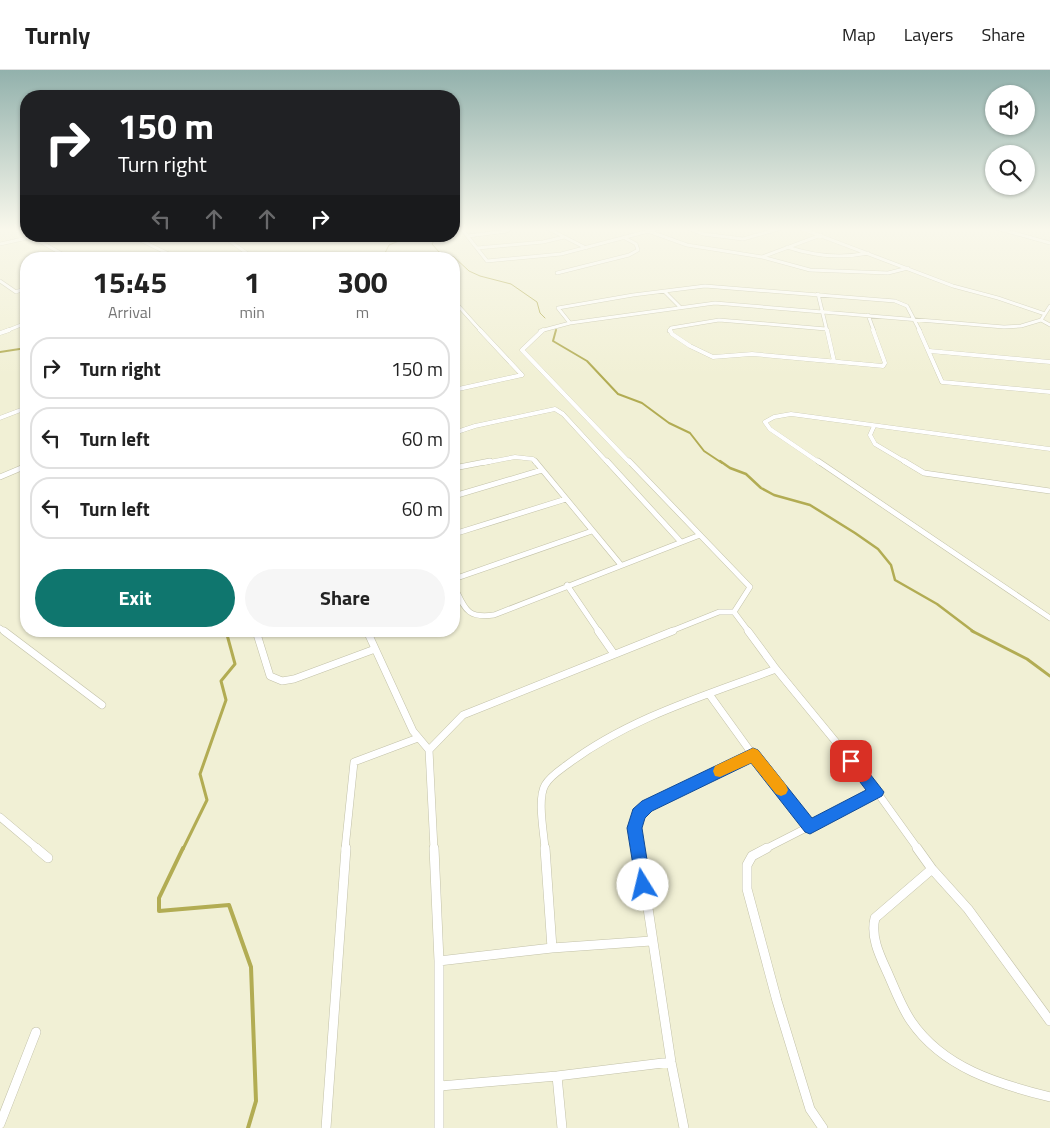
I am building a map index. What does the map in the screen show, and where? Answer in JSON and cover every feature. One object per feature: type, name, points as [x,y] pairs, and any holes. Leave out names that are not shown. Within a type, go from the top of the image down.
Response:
[{"type":"street","points":[[931,277],[952,286],[998,298],[1045,314]]},
{"type":"street","points":[[0,281],[16,292],[20,290]]},
{"type":"street","points":[[570,323],[558,308],[705,286],[895,301],[907,306],[930,351],[942,382],[1050,392]]},
{"type":"street","points":[[664,291],[680,307]]},
{"type":"street","points":[[818,294],[834,361]]},
{"type":"street","points":[[734,612],[750,587],[522,350],[541,330],[570,323],[715,303],[1004,327],[1021,326],[1041,320],[1050,306]]},
{"type":"street","points":[[460,308],[522,375],[460,389]]},
{"type":"street","points":[[826,329],[718,320],[671,328],[669,331],[704,354],[712,357],[745,354],[883,366],[885,364],[868,315]]},
{"type":"street","points":[[1041,320],[1050,325]]},
{"type":"street","points":[[0,333],[20,325]]},
{"type":"street","points":[[930,351],[1050,362]]},
{"type":"street","points":[[0,418],[20,410]]},
{"type":"street","points":[[460,431],[475,426],[555,410],[562,414],[681,542]]},
{"type":"street","points":[[1050,449],[791,414],[774,417],[765,422],[770,429],[1050,618]]},
{"type":"street","points":[[874,426],[870,435],[875,444],[924,473],[1050,491]]},
{"type":"street","points":[[460,467],[515,457],[533,459],[621,566]]},
{"type":"street","points":[[0,477],[20,469]]},
{"type":"street","points":[[460,494],[542,470]]},
{"type":"street","points":[[460,532],[566,499]]},
{"type":"street","points":[[460,577],[592,531]]},
{"type":"street","points":[[460,597],[469,614],[478,618],[494,615],[567,585],[700,535]]},
{"type":"street","points":[[567,585],[614,654]]},
{"type":"street","points":[[429,750],[464,714],[719,612],[734,612]]},
{"type":"street","points":[[734,612],[776,669],[877,792],[932,869],[968,909],[1050,1021]]},
{"type":"street","points":[[0,628],[102,705]]},
{"type":"street","points":[[258,637],[270,676],[279,681],[294,679],[375,649]]},
{"type":"street","points":[[370,637],[418,738],[429,750],[439,961],[440,1128]]},
{"type":"street","points":[[552,948],[542,807],[545,786],[575,758],[603,739],[709,694],[776,669]]},
{"type":"street","points":[[709,694],[753,755],[810,827]]},
{"type":"street","points":[[326,1128],[334,1028],[341,894],[354,762],[418,738]]},
{"type":"street","points":[[684,1128],[671,1062],[634,828],[639,814],[647,806],[753,755]]},
{"type":"street","points":[[823,1128],[810,1109],[777,1001],[747,889],[747,865],[752,856],[877,792]]},
{"type":"street","points":[[0,817],[48,858]]},
{"type":"street","points":[[932,869],[875,918],[873,923],[873,932],[882,957],[912,1022],[938,1050],[967,1069],[990,1079],[1050,1097]]},
{"type":"street","points":[[439,961],[552,948],[652,941]]},
{"type":"street","points":[[0,1124],[36,1032]]},
{"type":"street","points":[[440,1086],[557,1076],[671,1062]]},
{"type":"street","points":[[557,1076],[562,1128]]},
{"type":"waterway","points":[[485,277],[511,284],[537,302],[540,313],[545,318]]},
{"type":"waterway","points":[[556,330],[553,341],[587,361],[618,394],[642,403],[669,423],[690,433],[704,451],[722,463]]},
{"type":"waterway","points":[[0,352],[20,349]]},
{"type":"waterway","points":[[720,461],[730,468],[746,474],[761,488],[774,495],[810,505],[855,533],[878,549],[891,565],[895,580],[937,604],[974,632]]},
{"type":"waterway","points":[[972,631],[1027,659],[1050,676]]},
{"type":"waterway","points":[[183,849],[207,800],[200,774],[226,700],[221,681],[235,664],[228,637]]},
{"type":"waterway","points":[[183,848],[159,898],[159,911],[229,905],[251,967],[256,1101],[248,1128]]},
{"type":"slow traffic","points":[[720,771],[753,755],[781,790]]},
{"type":"route","points":[[643,885],[634,828],[639,814],[647,806],[753,755],[810,827],[877,792],[851,761]]}]
